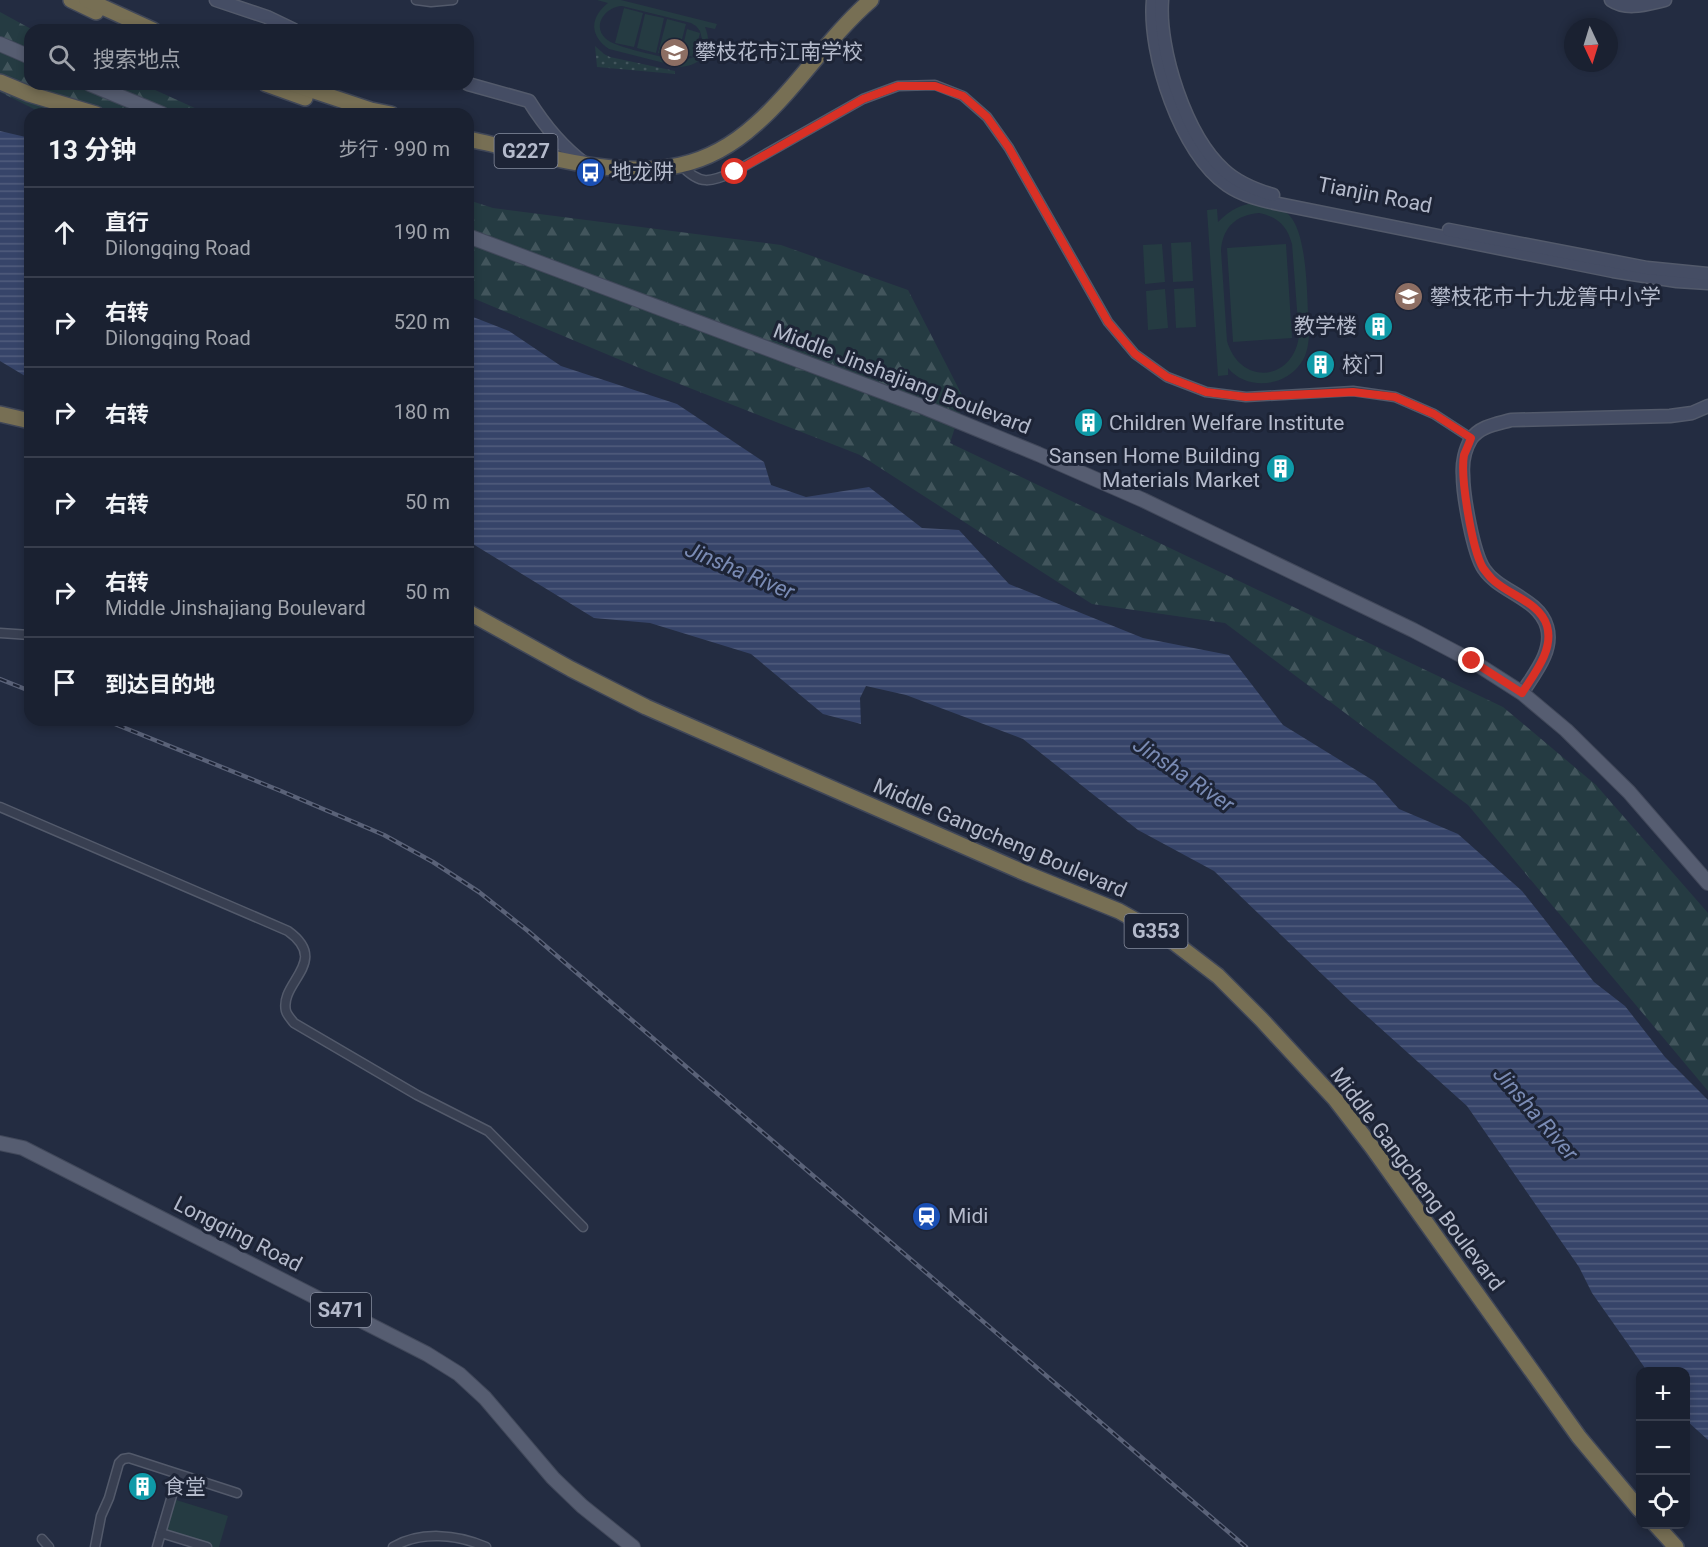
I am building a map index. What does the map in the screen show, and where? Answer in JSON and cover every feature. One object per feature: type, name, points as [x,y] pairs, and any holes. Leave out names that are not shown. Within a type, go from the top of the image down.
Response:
[{"type":"highway","points":[[71,0],[121,24]]},
{"type":"highway","points":[[87,0],[140,24]]},
{"type":"highway","name":"G227","points":[[474,132],[612,161],[644,162],[674,158],[702,148],[726,135],[750,117],[833,22],[856,0]]},
{"type":"highway","name":"G227","points":[[474,139],[585,164],[619,168],[651,170],[681,165],[709,156],[733,142],[756,124],[840,29],[871,0]]},
{"type":"highway","points":[[0,82],[29,94],[76,108]]},
{"type":"highway","points":[[283,90],[338,108]]},
{"type":"highway","points":[[311,90],[365,108]]},
{"type":"highway","points":[[0,414],[24,420]]},
{"type":"highway","name":"Middle Gangcheng Boulevard","points":[[474,615],[646,707],[1014,869],[1119,911],[1171,940],[1218,976],[1335,1099],[1372,1146],[1579,1437],[1636,1504]]},
{"type":"highway","points":[[1660,1529],[1676,1547]]},
{"type":"main road","points":[[105,0],[123,16]]},
{"type":"main road","points":[[216,0],[282,24]]},
{"type":"main road","points":[[1153,0],[1153,34],[1157,62],[1180,122],[1208,168],[1217,178],[1237,191],[1279,204],[1602,269],[1646,277],[1708,283]]},
{"type":"main road","name":"Tianjin Road","points":[[1162,0],[1165,47],[1179,95],[1207,151],[1224,171],[1241,183],[1280,197],[1615,263],[1708,274]]},
{"type":"main road","points":[[1611,0],[1617,4],[1630,6],[1665,0]]},
{"type":"main road","points":[[0,44],[24,54]]},
{"type":"main road","points":[[474,86],[529,101],[547,128],[570,153],[585,164]]},
{"type":"main road","points":[[104,90],[148,108]]},
{"type":"main road","name":"Middle Jinshajiang Boulevard","points":[[474,238],[926,408],[1038,454],[1143,500],[1413,630],[1472,661],[1522,693],[1566,730],[1629,792],[1708,883]]},
{"type":"main road","points":[[1522,693],[1545,655],[1549,639],[1547,625],[1540,614],[1529,604],[1494,581],[1484,568],[1477,553],[1463,475],[1464,455],[1471,438],[1487,426],[1511,420],[1670,416],[1692,413],[1708,406]]},
{"type":"main road","name":"Longqing Road","points":[[0,1143],[23,1148],[427,1354],[459,1374],[485,1398],[553,1478],[582,1506],[633,1547]]},
{"type":"street","points":[[416,0],[431,2],[453,0]]},
{"type":"street","points":[[681,165],[693,178],[718,179],[735,172],[863,99],[898,86],[935,86],[963,96],[987,117],[1009,148],[1108,322],[1135,354],[1167,377],[1206,392],[1246,397],[1353,392],[1395,397],[1434,414],[1471,438]]},
{"type":"street","points":[[0,633],[24,634]]},
{"type":"street","points":[[0,807],[288,931],[300,939],[305,952],[303,969],[286,1001],[286,1013],[294,1023],[417,1095],[488,1131],[583,1227]]},
{"type":"street","points":[[95,1547],[100,1516],[123,1459],[129,1458],[237,1493]]},
{"type":"street","points":[[156,1547],[178,1475]]},
{"type":"street","points":[[161,1533],[207,1547]]},
{"type":"street","points":[[393,1547],[404,1540],[420,1536],[437,1536],[477,1543],[486,1547]]},
{"type":"street","points":[[42,1539],[49,1547]]},
{"type":"green space","points":[[597,0],[621,0],[717,24],[715,29],[705,27],[707,49],[700,59],[688,66],[680,67],[609,49],[603,44],[595,33],[594,27],[597,15],[608,3]],"holes":[[[622,6],[691,23],[700,31],[703,43],[699,54],[681,61],[629,49],[610,42],[601,33],[600,22],[611,9]]]},
{"type":"green space","points":[[624,8],[643,13],[634,47],[615,43]]},
{"type":"green space","points":[[0,12],[24,25],[24,90],[155,90],[195,108],[32,108],[0,92]]},
{"type":"green space","points":[[645,14],[664,18],[656,53],[637,48]]},
{"type":"green space","points":[[667,19],[686,24],[677,58],[658,53]]},
{"type":"green space","points":[[687,29],[700,33],[694,57],[681,54]]},
{"type":"green space","points":[[595,46],[610,57],[675,71],[675,74],[597,67]]},
{"type":"green space","points":[[474,202],[493,208],[781,245],[908,290],[964,399],[950,443],[1503,707],[1596,785],[1708,913],[1708,1091],[1468,805],[1225,623],[1092,604],[860,455],[649,372],[474,299]]},
{"type":"green space","points":[[1260,202],[1279,208],[1289,215],[1296,225],[1304,254],[1307,290],[1309,336],[1305,357],[1286,377],[1266,383],[1245,380],[1228,368],[1228,375],[1218,376],[1207,210],[1217,209],[1218,222],[1237,208]],"holes":[[[1251,214],[1266,215],[1281,223],[1292,244],[1299,336],[1295,351],[1287,363],[1277,370],[1266,373],[1243,366],[1234,356],[1227,341],[1221,250],[1228,229],[1237,220]]]},
{"type":"green space","points":[[1191,242],[1193,281],[1173,282],[1171,243]]},
{"type":"green space","points":[[1162,244],[1165,282],[1145,284],[1143,245]]},
{"type":"green space","points":[[1286,244],[1292,338],[1233,342],[1227,248]]},
{"type":"green space","points":[[1194,288],[1196,327],[1176,328],[1174,289]]},
{"type":"green space","points":[[1165,289],[1168,328],[1148,330],[1146,291]]},
{"type":"green space","points":[[173,1499],[228,1516],[219,1547],[162,1532]]},
{"type":"water","points":[[0,131],[24,137],[24,375],[0,361]]},
{"type":"water","name":"Jinsha River","points":[[474,317],[509,331],[561,366],[677,404],[764,462],[771,485],[806,497],[869,487],[922,528],[959,530],[1009,584],[1143,638],[1229,655],[1283,725],[1374,781],[1399,809],[1458,834],[1522,891],[1594,982],[1625,1006],[1665,1057],[1708,1100],[1708,1440],[1690,1424],[1690,1367],[1644,1367],[1592,1293],[1579,1267],[1467,1106],[1349,1000],[1214,871],[1138,830],[1023,739],[906,695],[866,686],[860,698],[861,724],[823,714],[751,654],[650,623],[594,618],[474,545]]},
{"type":"railway","points":[[0,679],[24,689]]},
{"type":"railway","points":[[120,726],[384,835],[433,862],[479,892],[528,931],[1246,1547]]},
{"type":"place","name":"攀枝花市江南学校","points":[[674,52]]},
{"type":"place","name":"地龙阱","points":[[590,172]]},
{"type":"place","name":"攀枝花市十九龙箐中小学","points":[[1409,297]]},
{"type":"place","name":"教学楼","points":[[1378,326]]},
{"type":"place","name":"校门","points":[[1321,365]]},
{"type":"place","name":"Children Welfare Institute","points":[[1088,423]]},
{"type":"place","name":"Sansen Home Building Materials Market","points":[[1281,468]]},
{"type":"place","name":"Midi","points":[[927,1216]]},
{"type":"place","name":"食堂","points":[[143,1487]]},
{"type":"route","points":[[735,172],[863,99],[898,86],[935,86],[963,96],[987,117],[1009,148],[1108,322],[1135,354],[1167,377],[1206,392],[1246,397],[1353,392],[1395,397],[1434,414],[1471,438],[1464,455],[1463,475],[1477,553],[1484,568],[1494,581],[1540,614],[1547,625],[1549,639],[1545,655],[1522,693],[1472,661]]}]
